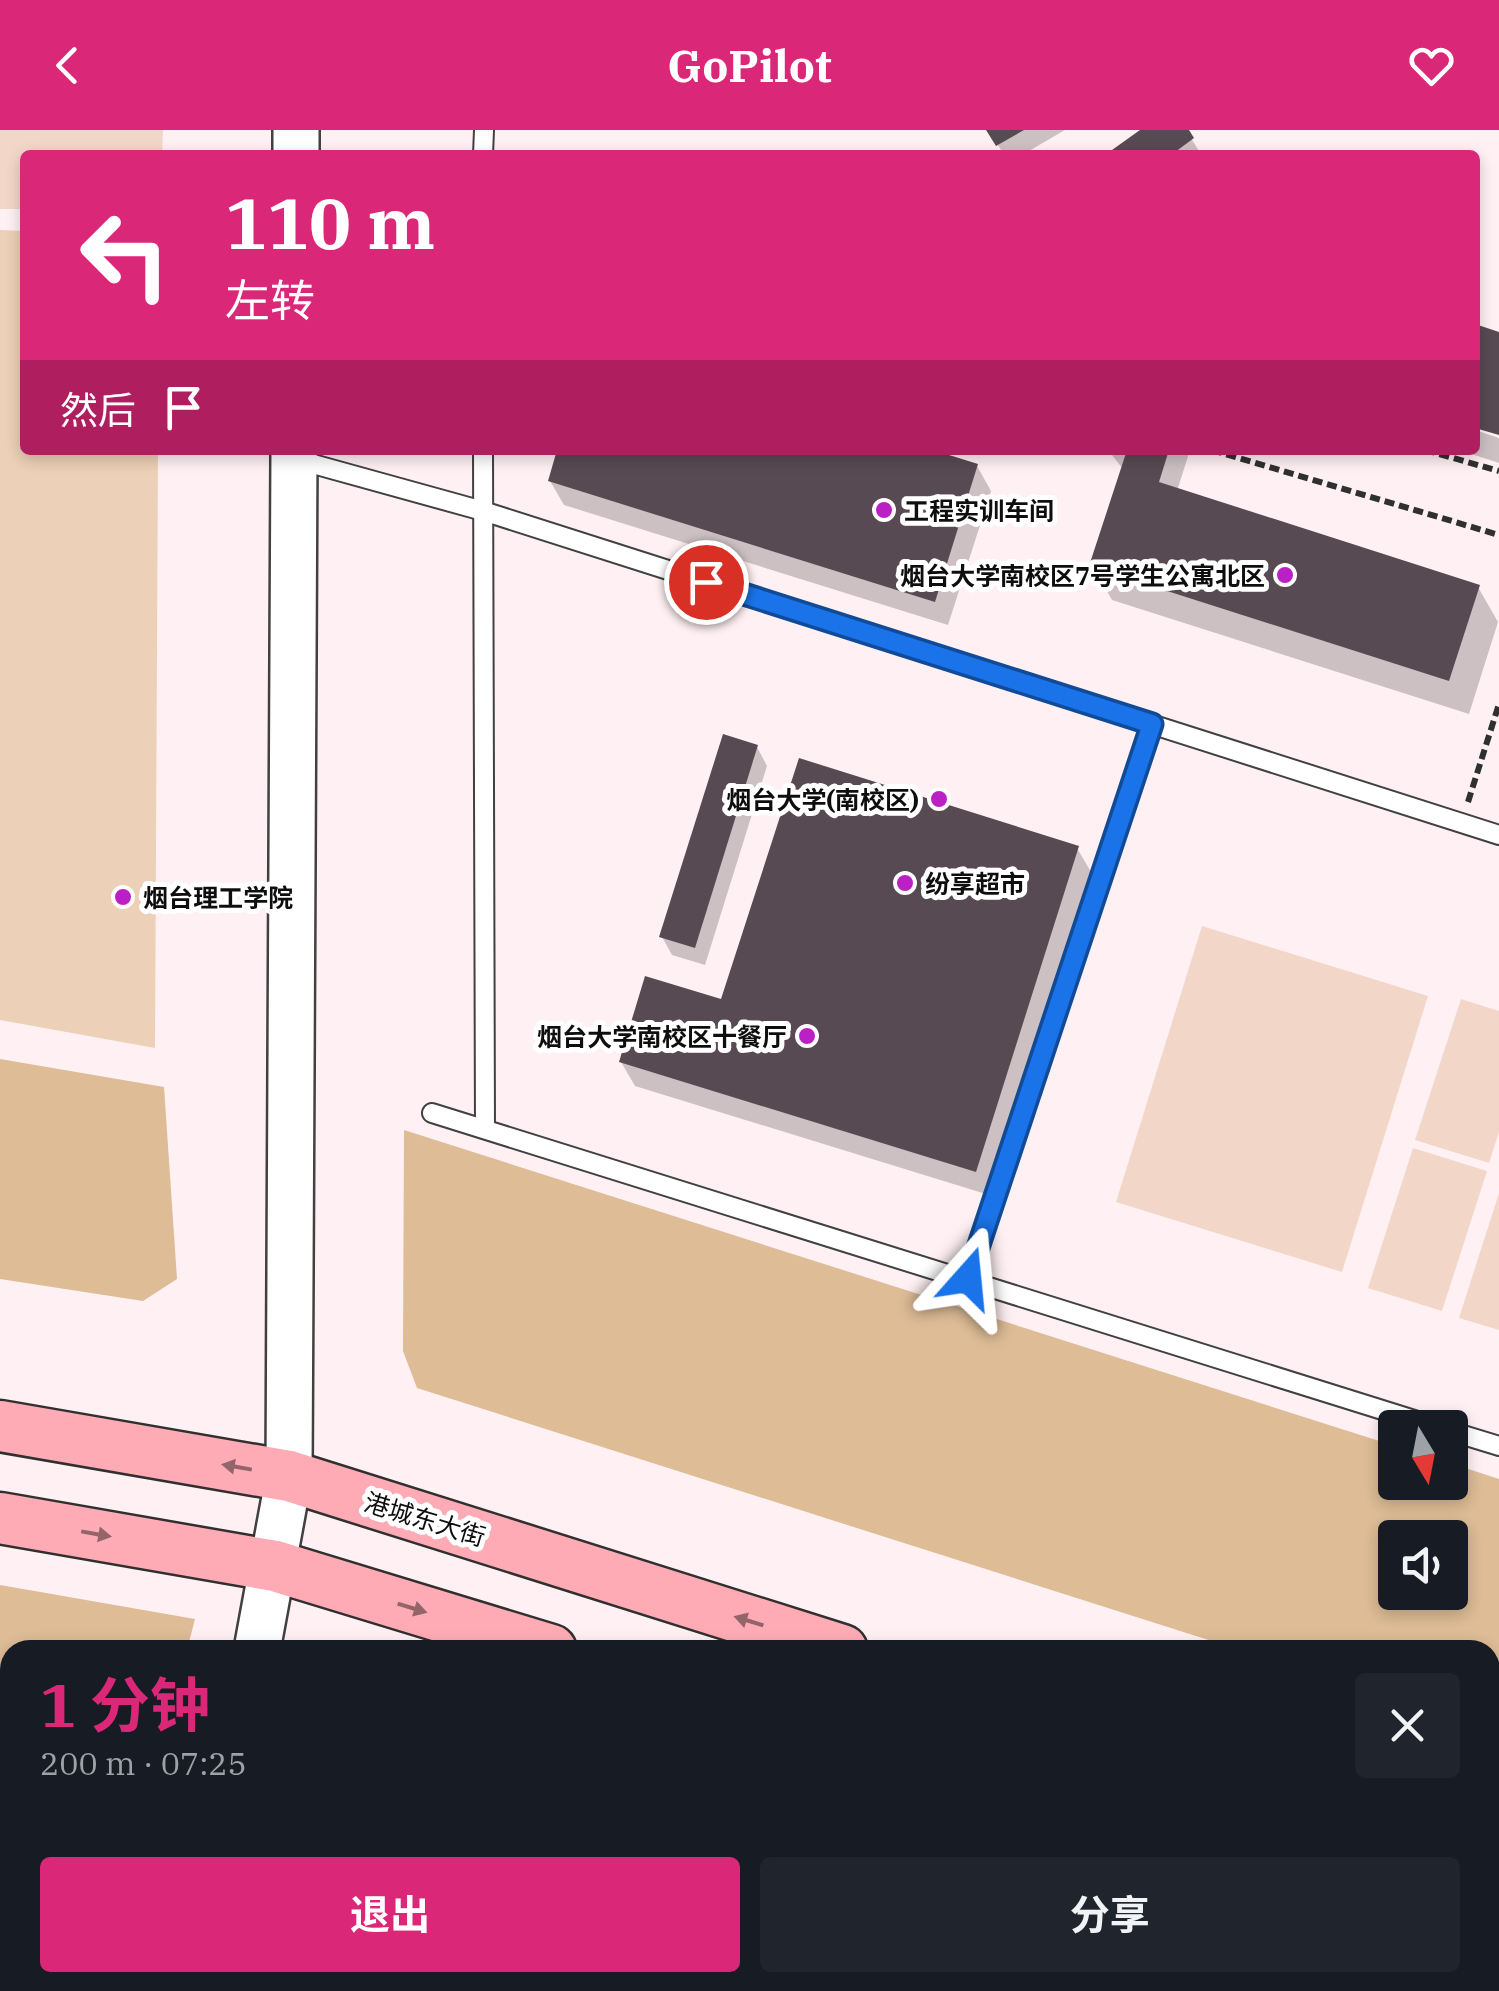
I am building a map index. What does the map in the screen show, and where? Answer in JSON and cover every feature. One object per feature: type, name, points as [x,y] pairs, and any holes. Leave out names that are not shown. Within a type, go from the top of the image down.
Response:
[{"type":"main road","name":"港城东大街","points":[[0,1426],[289,1476],[810,1640]]},
{"type":"main road","points":[[0,1518],[275,1566],[518,1640]]},
{"type":"street","points":[[259,1640],[289,1476],[294,455]]},
{"type":"lane","points":[[297,455],[1499,835]]},
{"type":"lane","points":[[483,455],[485,1130]]},
{"type":"lane","points":[[968,1278],[1152,724]]},
{"type":"lane","points":[[432,1113],[1383,1410]]},
{"type":"lane","points":[[1468,1437],[1499,1446]]},
{"type":"path","points":[[1229,455],[1499,535]]},
{"type":"path","points":[[1443,455],[1499,472]]},
{"type":"path","points":[[1461,822],[1499,704]]},
{"type":"shaded area","points":[[0,130],[163,130],[162,150],[20,150],[20,209],[0,209]]},
{"type":"shaded area","points":[[0,230],[20,231],[20,455],[158,455],[155,1048],[0,1020]]},
{"type":"shaded area","points":[[1202,926],[1428,996],[1342,1272],[1116,1202]]},
{"type":"shaded area","points":[[1461,999],[1499,1011],[1499,1132],[1489,1163],[1415,1140]]},
{"type":"shaded area","points":[[0,1059],[164,1087],[177,1279],[143,1301],[0,1279]]},
{"type":"shaded area","points":[[404,1130],[1378,1441],[1378,1500],[1468,1500],[1468,1469],[1499,1479],[1499,1640],[1209,1640],[417,1388],[403,1351]]},
{"type":"shaded area","points":[[1413,1148],[1487,1171],[1442,1311],[1368,1288]]},
{"type":"shaded area","points":[[1499,1193],[1499,1330],[1459,1318]]},
{"type":"shaded area","points":[[0,1585],[195,1619],[190,1640],[0,1640]]},
{"type":"building","points":[[986,130],[1024,130],[996,146]]},
{"type":"building","points":[[1140,130],[1189,130],[1194,138],[1178,150],[1112,150]]},
{"type":"building","points":[[1480,326],[1499,332],[1499,435],[1480,429]]},
{"type":"building","points":[[556,455],[949,455],[978,464],[935,602],[548,481]]},
{"type":"building","name":"烟台大学南校区7号学生公寓北区","points":[[1125,455],[1167,455],[1159,482],[1480,585],[1449,681],[1089,566]]},
{"type":"building","points":[[723,734],[758,745],[695,948],[659,937]]},
{"type":"building","points":[[799,758],[1079,846],[976,1172],[619,1062],[645,976],[721,999]]},
{"type":"place","name":"工程实训车间","points":[[884,510]]},
{"type":"place","name":"烟台大学南校区7号学生公寓北区","points":[[1285,575]]},
{"type":"place","name":"烟台大学(南校区)","points":[[939,799]]},
{"type":"place","name":"纷享超市","points":[[905,883]]},
{"type":"place","name":"烟台理工学院","points":[[123,897]]},
{"type":"place","name":"烟台大学南校区十餐厅","points":[[807,1036]]},
{"type":"route","points":[[706,582],[1152,724],[968,1278]]}]
